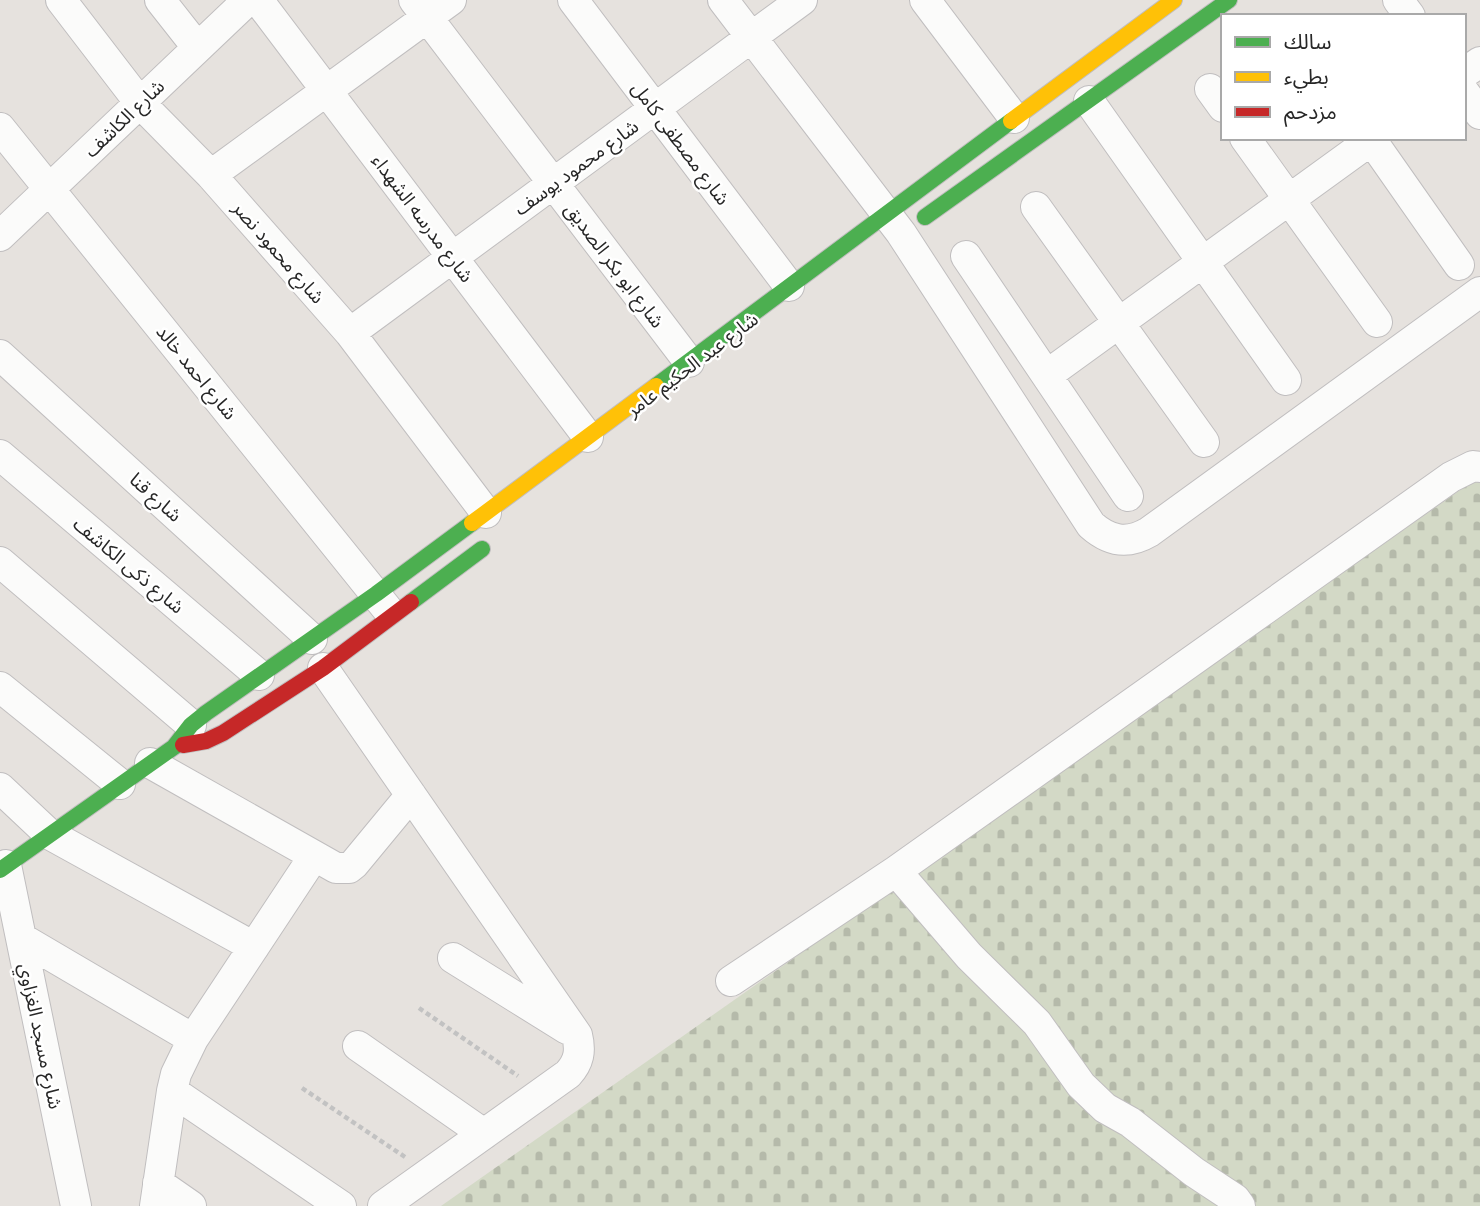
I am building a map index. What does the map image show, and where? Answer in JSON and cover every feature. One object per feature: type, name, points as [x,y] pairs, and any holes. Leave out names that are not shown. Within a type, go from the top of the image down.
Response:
[{"type":"street","name":"شارع محمود نصر","points":[[61,0],[140,103],[211,175],[350,333],[489,527]]},
{"type":"street","points":[[160,0],[197,47]]},
{"type":"street","name":"شارع الكاشف","points":[[0,236],[248,0]]},
{"type":"street","name":"شارع مدرسه الشهداء","points":[[258,0],[588,437]]},
{"type":"street","points":[[211,175],[327,91],[421,9],[452,0]]},
{"type":"street","name":"شارع مصطفى كامل","points":[[573,0],[789,286]]},
{"type":"street","points":[[723,0],[893,229],[1091,525],[1112,539],[1125,541],[1149,532],[1480,292]]},
{"type":"street","name":"شارع محمود يوسف","points":[[350,333],[802,0]]},
{"type":"street","points":[[926,0],[1014,118]]},
{"type":"street","points":[[1166,3],[1184,34]]},
{"type":"street","name":"شارع عبد الحكيم عامر","points":[[893,229],[1014,118],[1166,3]]},
{"type":"street","name":"شارع عبد الحكيم عامر","points":[[172,745],[206,741],[223,733],[323,668],[385,605],[489,527],[588,437],[789,286],[893,229],[1089,101],[1184,34],[1215,4]]},
{"type":"street","name":"شارع ابو بكر الصديق","points":[[421,9],[689,362]]},
{"type":"street","points":[[1466,95],[1480,114]]},
{"type":"street","points":[[1089,101],[1286,380]]},
{"type":"street","name":"شارع احمد خالد","points":[[0,128],[385,605]]},
{"type":"street","points":[[1246,140],[1377,322]]},
{"type":"street","points":[[1047,375],[1371,140]]},
{"type":"street","points":[[1373,140],[1459,265]]},
{"type":"street","points":[[1036,207],[1204,442]]},
{"type":"street","points":[[966,256],[1128,496]]},
{"type":"street","name":"شارع قنا","points":[[0,355],[312,639]]},
{"type":"street","name":"شارع ذكى الكاشف","points":[[0,455],[259,676]]},
{"type":"street","points":[[731,981],[896,871],[1451,477],[1473,466],[1480,467]]},
{"type":"street","name":"شارع عبد الحكيم عامر","points":[[3,867],[172,745],[259,676],[312,639],[385,605],[489,527]]},
{"type":"street","points":[[0,562],[172,745],[314,856],[336,868],[349,868],[411,795]]},
{"type":"street","points":[[323,668],[577,1035],[579,1056],[575,1066],[383,1206]]},
{"type":"street","points":[[0,687],[120,783]]},
{"type":"street","points":[[0,788],[49,834],[254,947]]},
{"type":"street","points":[[191,1206],[156,1194],[176,1074],[193,1039],[314,856]]},
{"type":"street","name":"شارع مسجد الغزاوي","points":[[3,867],[21,938],[76,1206]]},
{"type":"street","points":[[896,871],[969,956],[1037,1023],[1081,1085],[1105,1108],[1130,1122],[1240,1206]]},
{"type":"street","points":[[21,938],[193,1039]]},
{"type":"street","points":[[453,958],[577,1035]]},
{"type":"street","points":[[358,1046],[484,1134]]},
{"type":"street","points":[[172,1091],[341,1206]]},
{"type":"path","points":[[419,1008],[542,1092]]},
{"type":"path","points":[[302,1088],[429,1173]]},
{"type":"green space","points":[[1480,476],[1480,1206],[441,1206]]},
{"type":"traffic: fast","points":[[925,217],[1229,0]]},
{"type":"traffic: fast","points":[[656,386],[1011,121]]},
{"type":"traffic: fast","points":[[0,870],[174,747],[191,725],[206,713],[472,523]]},
{"type":"traffic: fast","points":[[411,602],[482,549]]},
{"type":"traffic: slow","points":[[1011,121],[1174,0]]},
{"type":"traffic: slow","points":[[472,523],[656,386]]},
{"type":"traffic: jam","points":[[183,745],[206,741],[223,733],[323,668],[411,602]]}]
